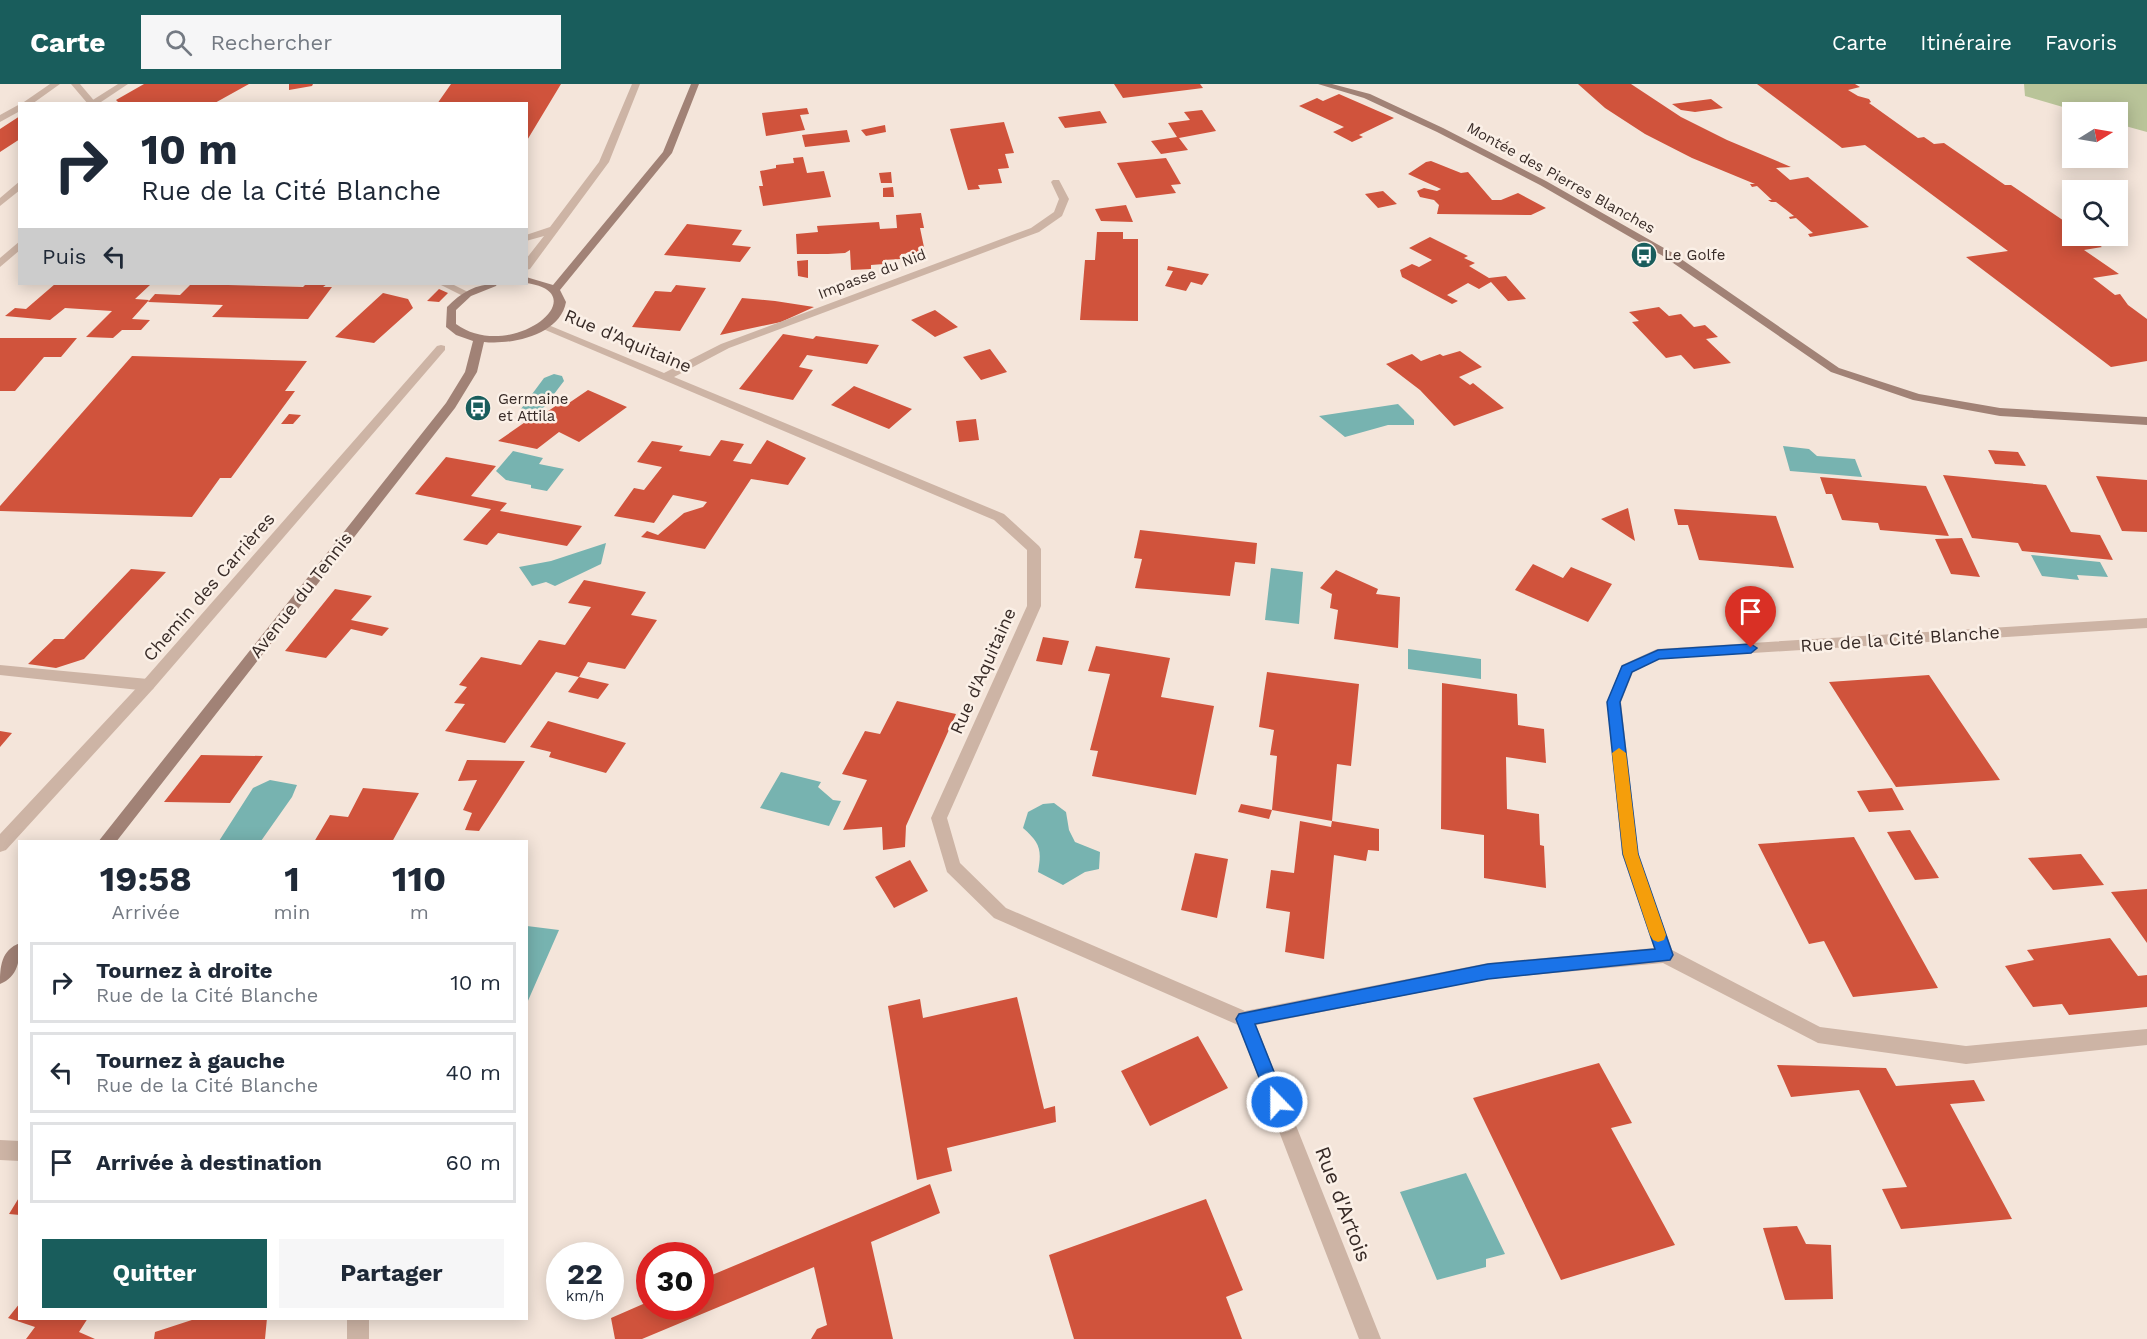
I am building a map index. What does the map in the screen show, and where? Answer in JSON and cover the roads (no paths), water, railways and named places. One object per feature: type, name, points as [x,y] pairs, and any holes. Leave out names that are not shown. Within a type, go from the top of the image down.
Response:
[{"type":"street","points":[[28,102],[56,84]]},
{"type":"street","points":[[75,84],[91,102]]},
{"type":"street","points":[[94,102],[124,84]]},
{"type":"street","points":[[528,264],[604,162],[636,84]]},
{"type":"street","points":[[555,289],[667,153],[695,84]]},
{"type":"street","name":"Montée des Pierres Blanches","points":[[1322,84],[1367,96],[1440,130],[1543,183],[1667,254],[1835,370],[1917,397],[2000,412],[2147,421]]},
{"type":"street","points":[[0,119],[18,108]]},
{"type":"street","name":"Impasse du Nid","points":[[664,377],[725,346],[1035,230],[1058,214],[1064,199],[1056,182]]},
{"type":"street","points":[[0,203],[18,186]]},
{"type":"street","points":[[528,237],[555,229]]},
{"type":"street","points":[[0,264],[18,246]]},
{"type":"street","points":[[490,285],[467,294],[451,309],[450,325],[457,332],[479,340],[500,340],[522,335],[542,326],[554,317],[560,307],[560,298],[555,289],[528,280]]},
{"type":"street","points":[[446,285],[467,294]]},
{"type":"street","name":"Rue d'Aquitaine","points":[[542,326],[999,517],[1034,549],[1034,606],[939,818],[953,867],[1000,913],[1245,1019]]},
{"type":"street","name":"Avenue du Tennis","points":[[108,840],[451,405],[471,372],[479,340]]},
{"type":"street","name":"Chemin des Carrières","points":[[0,845],[148,685],[441,348]]},
{"type":"street","name":"Rue de la Cité Blanche","points":[[1665,955],[1630,854],[1614,702],[1627,669],[1658,654],[2147,623]]},
{"type":"street","points":[[0,670],[148,685]]},
{"type":"street","points":[[0,976],[18,954]]},
{"type":"street","points":[[1245,1019],[1488,971],[1665,955],[1818,1035],[1966,1055],[2147,1037]]},
{"type":"street","name":"Rue d'Artois","points":[[1245,1019],[1370,1339]]},
{"type":"street","points":[[0,1150],[18,1151]]},
{"type":"street","points":[[358,1320],[358,1339]]},
{"type":"water","points":[[554,374],[562,376],[564,381],[541,411],[521,409],[544,378]]},
{"type":"water","points":[[1398,404],[1414,420],[1414,425],[1388,425],[1345,437],[1319,416]]},
{"type":"water","points":[[1783,446],[1809,449],[1817,456],[1855,459],[1862,477],[1790,471]]},
{"type":"water","points":[[513,451],[543,458],[539,464],[564,469],[547,491],[506,480],[496,471]]},
{"type":"water","points":[[606,543],[601,564],[555,586],[546,582],[532,586],[519,567],[551,561]]},
{"type":"water","points":[[2031,555],[2100,562],[2108,577],[2077,575],[2079,580],[2042,576]]},
{"type":"water","points":[[1271,568],[1303,572],[1299,624],[1265,620]]},
{"type":"water","points":[[1408,649],[1481,659],[1481,679],[1408,669]]},
{"type":"water","points":[[781,772],[821,782],[818,787],[833,800],[841,801],[829,826],[760,808]]},
{"type":"water","points":[[270,780],[297,785],[292,797],[262,840],[220,840],[253,788]]},
{"type":"water","points":[[1054,803],[1066,812],[1069,830],[1075,842],[1100,852],[1099,869],[1085,872],[1063,885],[1038,872],[1040,858],[1038,847],[1023,828],[1028,812],[1043,804]]},
{"type":"water","points":[[528,926],[559,930],[528,1001]]},
{"type":"water","points":[[1466,1173],[1505,1254],[1486,1259],[1486,1267],[1437,1280],[1400,1192]]},
{"type":"place","name":"Le Golfe","points":[[1644,255]]},
{"type":"place","name":"Germaine et Attila","points":[[478,408]]}]
